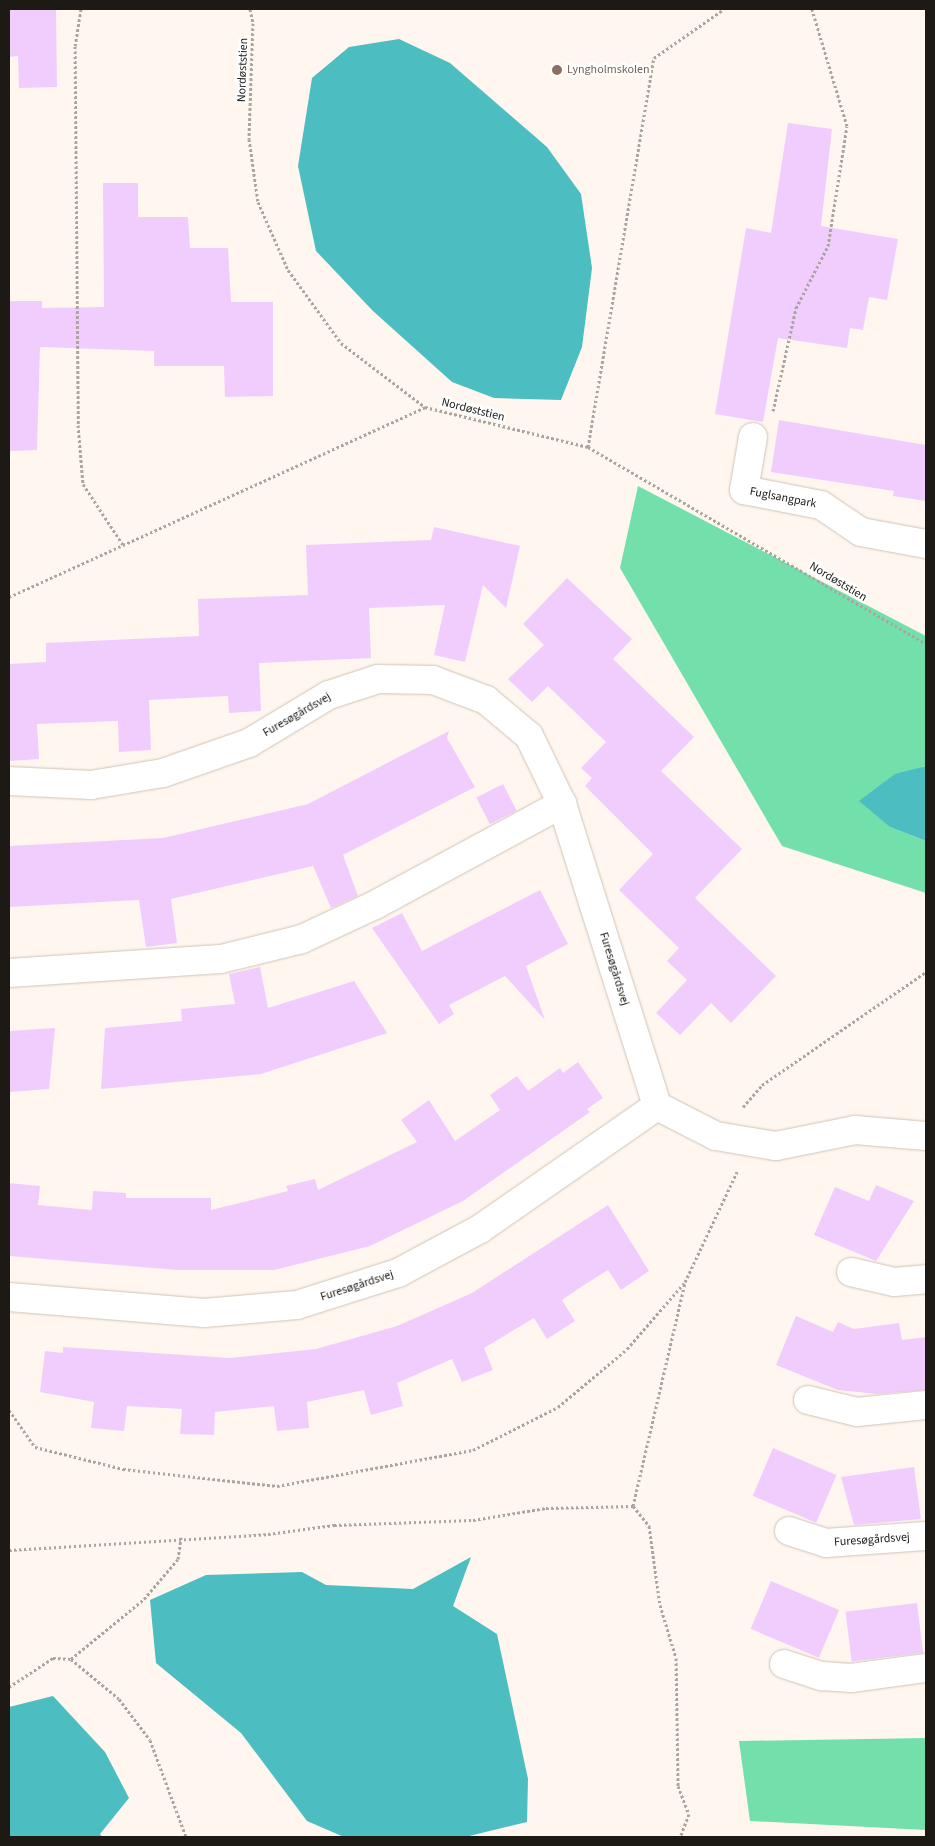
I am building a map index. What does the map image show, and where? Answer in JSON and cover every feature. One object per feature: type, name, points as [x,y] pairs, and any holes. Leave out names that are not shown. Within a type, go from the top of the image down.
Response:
[{"type":"street","name":"Fuglsangpark","points":[[753,437],[744,490],[821,505],[861,532],[926,544]]},
{"type":"street","name":"Furesøgårdsvej","points":[[9,781],[91,785],[163,773],[249,743],[329,695],[378,679],[433,680],[486,700],[529,736],[562,804],[656,1106],[480,1229],[398,1273],[297,1305],[204,1313],[9,1297]]},
{"type":"street","points":[[9,972],[221,959],[302,938],[376,905],[562,804]]},
{"type":"street","points":[[656,1106],[716,1136],[776,1146],[855,1130],[926,1136]]},
{"type":"street","points":[[851,1272],[894,1282],[926,1279]]},
{"type":"street","points":[[808,1400],[856,1412],[926,1405]]},
{"type":"street","name":"Furesøgårdsvej","points":[[789,1530],[826,1542],[926,1536]]},
{"type":"street","points":[[784,1664],[822,1676],[851,1678],[926,1668]]},
{"type":"path","points":[[81,9],[75,46],[82,474],[83,484],[124,545]]},
{"type":"path","name":"Nordøststien","points":[[250,9],[253,22],[249,139],[258,202],[288,270],[341,343],[425,407],[588,447],[926,644]]},
{"type":"path","points":[[588,447],[654,58],[724,9]]},
{"type":"path","points":[[753,437],[771,418],[796,308],[828,246],[847,126],[812,9]]},
{"type":"path","points":[[9,597],[425,407]]},
{"type":"path","points":[[633,1506],[685,1282],[737,1170],[716,1136],[762,1086],[926,972]]},
{"type":"path","points":[[9,1410],[35,1447],[123,1468],[277,1486],[398,1466],[473,1450],[558,1407],[626,1349],[685,1282]]},
{"type":"path","points":[[9,1550],[181,1537],[472,1520],[546,1508],[633,1506]]},
{"type":"path","points":[[633,1506],[650,1526],[660,1605],[676,1658],[678,1786],[689,1814],[680,1837]]},
{"type":"path","points":[[71,1659],[144,1599],[178,1559],[181,1537]]},
{"type":"path","points":[[9,1688],[53,1658],[71,1659],[119,1699],[150,1740],[186,1837]]},
{"type":"green space","points":[[638,486],[926,636],[926,766],[921,767],[890,827],[926,841],[926,893],[782,846],[620,568]]},
{"type":"green space","points":[[926,1738],[926,1830],[750,1821],[739,1741]]},
{"type":"water","points":[[399,39],[450,63],[547,147],[581,194],[592,268],[582,347],[561,400],[494,398],[452,382],[373,311],[316,251],[298,166],[312,78],[349,47]]},
{"type":"water","points":[[926,766],[926,841],[890,827],[859,801],[895,774]]},
{"type":"water","points":[[471,1557],[453,1606],[497,1634],[528,1779],[527,1822],[465,1837],[344,1837],[307,1821],[241,1733],[156,1663],[150,1600],[206,1575],[302,1572],[326,1585],[413,1589]]},
{"type":"water","points":[[53,1696],[105,1752],[129,1798],[100,1834],[102,1837],[9,1837],[9,1707]]},
{"type":"building","points":[[9,9],[56,9],[57,87],[19,88],[18,56],[9,57]]},
{"type":"building","points":[[788,123],[832,129],[821,226],[898,239],[887,300],[869,297],[863,330],[850,328],[847,348],[778,338],[763,422],[715,414],[746,228],[771,233]]},
{"type":"building","points":[[103,183],[138,183],[138,217],[188,217],[190,248],[228,248],[231,302],[273,302],[273,396],[225,397],[224,366],[154,366],[154,351],[40,347],[37,450],[9,451],[9,301],[42,301],[42,308],[104,307]]},
{"type":"building","points":[[779,420],[926,445],[926,501],[893,496],[894,491],[771,472]]},
{"type":"building","points":[[434,527],[520,546],[506,608],[483,585],[465,662],[434,655],[445,605],[369,608],[371,658],[259,663],[261,711],[229,713],[228,696],[149,700],[151,750],[119,752],[118,721],[37,724],[39,759],[9,761],[9,664],[46,662],[46,643],[199,636],[198,599],[308,595],[306,545],[431,540]]},
{"type":"building","points":[[567,578],[632,639],[613,659],[694,737],[661,771],[742,849],[695,898],[776,976],[731,1023],[711,1003],[680,1035],[656,1013],[687,980],[667,961],[679,948],[619,890],[653,854],[585,786],[592,778],[581,768],[606,742],[548,686],[532,702],[508,679],[544,645],[523,624]]},
{"type":"building","points":[[449,731],[447,738],[475,787],[343,855],[358,896],[331,908],[313,866],[171,899],[177,943],[146,947],[139,900],[9,907],[9,846],[163,838],[308,804]]},
{"type":"building","points":[[503,784],[517,811],[490,824],[476,798]]},
{"type":"building","points":[[540,890],[568,944],[526,966],[545,1020],[505,976],[449,1005],[454,1014],[439,1024],[372,928],[402,913],[422,951]]},
{"type":"building","points":[[260,967],[268,1008],[354,981],[387,1033],[261,1074],[101,1089],[105,1028],[182,1021],[181,1009],[235,1004],[229,974]]},
{"type":"building","points":[[55,1028],[49,1089],[9,1092],[9,1031]]},
{"type":"building","points":[[578,1062],[603,1098],[587,1109],[590,1112],[463,1201],[370,1246],[274,1270],[177,1270],[9,1256],[9,1183],[40,1186],[38,1205],[92,1210],[93,1191],[126,1193],[126,1198],[211,1198],[211,1210],[288,1191],[286,1186],[315,1179],[318,1190],[417,1142],[401,1120],[429,1100],[455,1141],[500,1110],[490,1095],[517,1076],[528,1091],[560,1068],[563,1073]]},
{"type":"building","points":[[876,1185],[914,1201],[876,1261],[814,1235],[835,1187],[869,1201]]},
{"type":"building","points":[[608,1205],[649,1271],[621,1290],[608,1270],[584,1285],[562,1300],[575,1321],[547,1339],[534,1318],[484,1348],[493,1370],[462,1382],[452,1359],[397,1383],[403,1406],[371,1415],[364,1390],[307,1402],[309,1428],[277,1431],[274,1406],[215,1412],[214,1435],[180,1434],[182,1409],[127,1406],[124,1431],[91,1428],[94,1402],[40,1392],[45,1351],[63,1353],[63,1347],[230,1358],[316,1349],[397,1326],[472,1293]]},
{"type":"building","points":[[796,1316],[833,1332],[838,1322],[854,1329],[899,1323],[902,1340],[926,1337],[926,1390],[877,1394],[838,1390],[776,1365]]},
{"type":"building","points":[[773,1448],[837,1475],[816,1523],[753,1496]]},
{"type":"building","points":[[914,1467],[921,1519],[854,1525],[841,1477]]},
{"type":"building","points":[[771,1581],[839,1610],[819,1658],[751,1629]]},
{"type":"building","points":[[917,1603],[923,1653],[852,1661],[846,1612]]},
{"type":"place","name":"Lyngholmskolen","points":[[557,70]]}]
